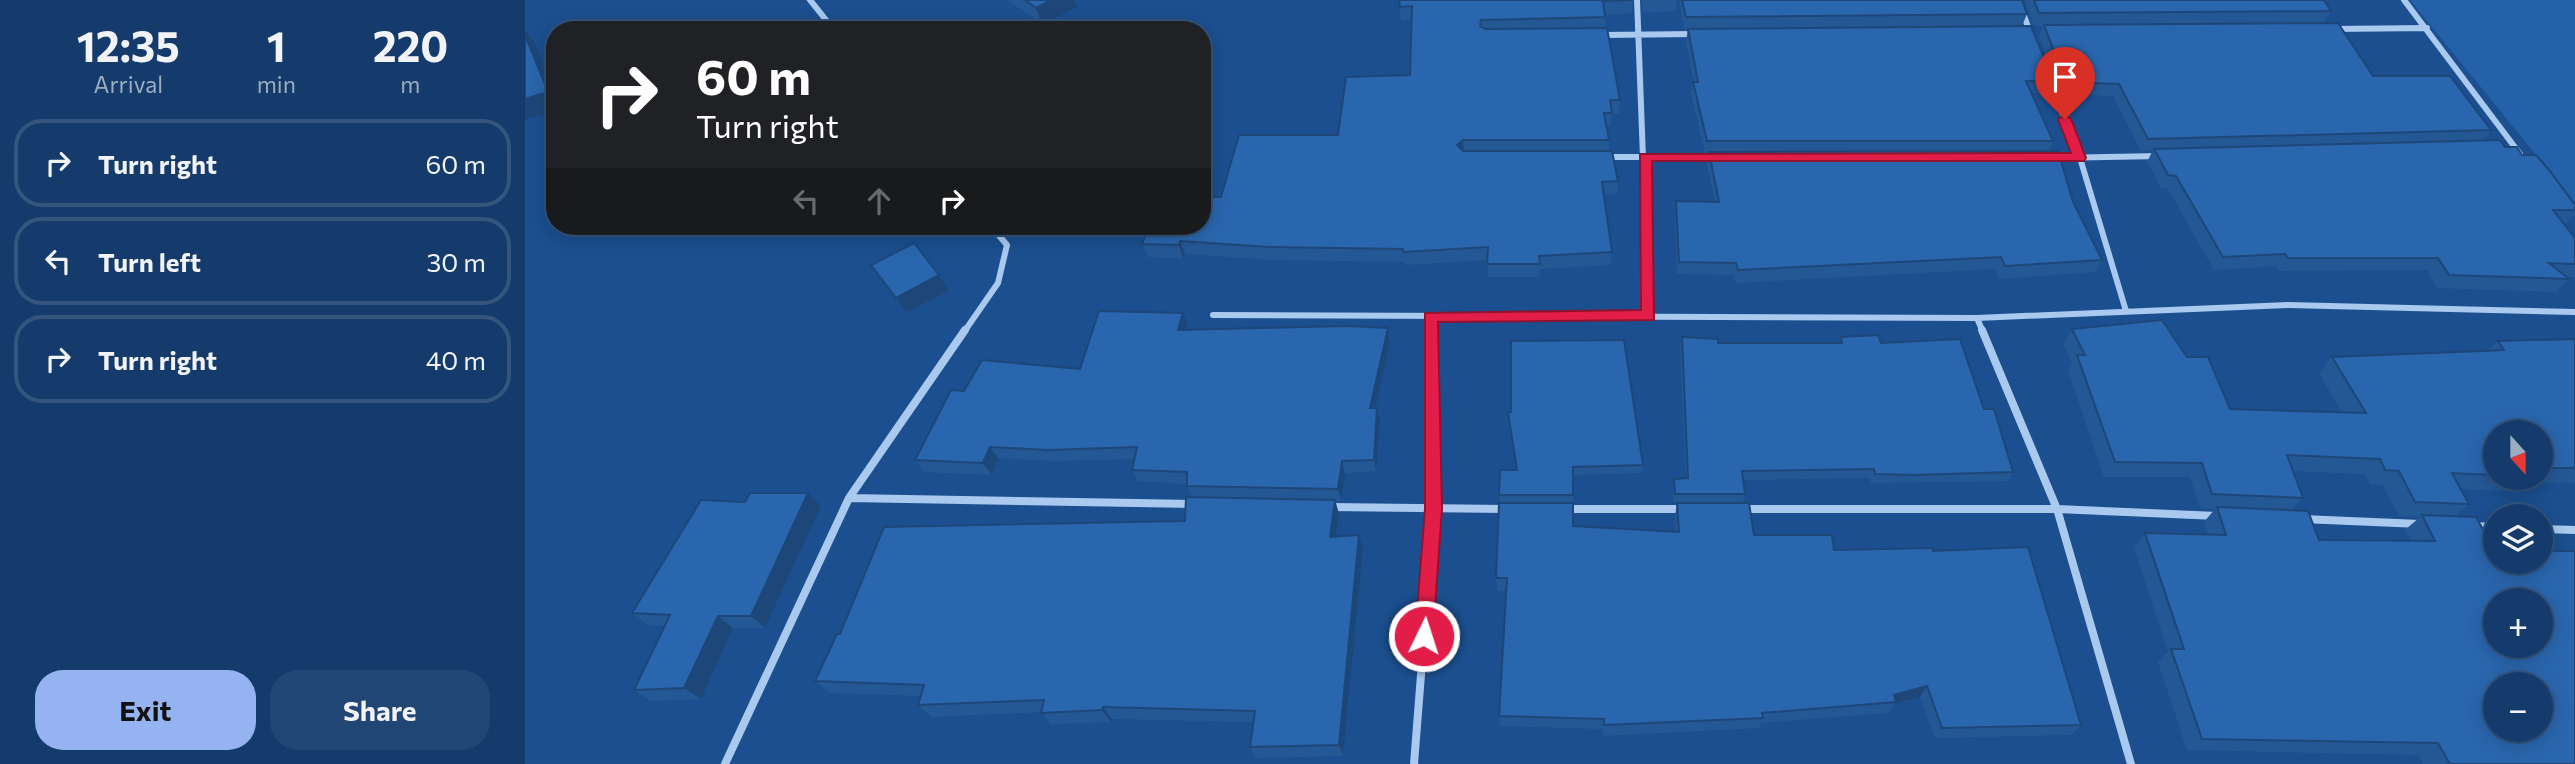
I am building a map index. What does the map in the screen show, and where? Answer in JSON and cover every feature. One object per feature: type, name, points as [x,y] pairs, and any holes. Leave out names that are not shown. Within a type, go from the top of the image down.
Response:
[{"type":"street","points":[[810,0],[827,21]]},
{"type":"street","points":[[1637,0],[1649,316]]},
{"type":"street","points":[[2018,0],[2035,43]]},
{"type":"street","points":[[2404,0],[2523,157]]},
{"type":"street","points":[[2331,29],[2427,28]]},
{"type":"street","points":[[2016,32],[2044,32]]},
{"type":"street","points":[[1597,35],[1709,34]]},
{"type":"street","points":[[2044,66],[2080,158],[2126,311]]},
{"type":"street","points":[[2500,148],[2514,147]]},
{"type":"street","points":[[2039,158],[2175,155]]},
{"type":"street","points":[[1589,158],[1727,157]]},
{"type":"street","points":[[725,764],[849,498],[998,283],[1007,245],[999,235]]},
{"type":"street","points":[[1213,315],[1977,318],[2288,305],[2575,312]]},
{"type":"street","points":[[1414,764],[1434,509],[1430,317]]},
{"type":"street","points":[[1977,318],[2057,509],[2131,764]]},
{"type":"street","points":[[849,498],[1211,505]]},
{"type":"street","points":[[1322,507],[1517,509]]},
{"type":"street","points":[[1558,509],[1697,509]]},
{"type":"street","points":[[1738,509],[2057,509],[2233,516]]},
{"type":"street","points":[[2287,519],[2436,524]]},
{"type":"street","points":[[2463,526],[2483,527]]},
{"type":"street","points":[[2553,529],[2575,530]]},
{"type":"shaded area","points":[[2410,0],[2575,0],[2575,203]]},
{"type":"building","points":[[1025,0],[1051,0],[1036,8]]},
{"type":"building","points":[[1399,0],[1632,0],[1603,1],[1605,17],[1481,20],[1480,26],[1485,29],[1607,28],[1620,100],[1610,100],[1612,113],[1604,113],[1609,140],[1463,140],[1457,145],[1463,151],[1612,151],[1618,181],[1602,182],[1612,252],[1539,256],[1540,264],[1487,264],[1488,247],[1403,252],[1403,249],[1269,247],[1180,241],[1179,245],[1142,244],[1146,235],[1211,235],[1211,197],[1221,197],[1239,135],[1338,135],[1346,77],[1410,75],[1412,6],[1400,7]]},
{"type":"building","points":[[1682,0],[2022,0],[2027,14],[1686,17]]},
{"type":"building","points":[[2034,0],[2324,0],[2331,11],[2039,13]]},
{"type":"building","points":[[2338,23],[2373,76],[2450,76],[2491,130],[2148,139],[2119,84],[2066,82],[2044,25]]},
{"type":"building","points":[[2031,26],[2054,82],[2026,81],[2053,141],[1707,141],[1693,82],[1698,82],[1688,29]]},
{"type":"building","points":[[525,35],[546,93],[525,99]]},
{"type":"building","points":[[2500,140],[2505,147],[2517,147],[2522,155],[2536,155],[2575,205],[2575,210],[2553,210],[2575,238],[2575,264],[2549,263],[2569,279],[2449,275],[2438,258],[2288,258],[2285,254],[2223,257],[2176,176],[2168,175],[2154,149]]},
{"type":"building","points":[[2058,151],[2073,202],[2102,260],[2005,266],[2001,257],[1738,270],[1736,263],[1679,262],[1676,201],[1719,202],[1709,152]]},
{"type":"building","points":[[914,243],[939,275],[896,298],[871,265]]},
{"type":"building","points":[[1099,311],[1183,313],[1178,330],[1348,326],[1388,328],[1370,408],[1377,408],[1374,460],[1342,461],[1338,489],[1187,486],[1187,472],[1132,470],[1137,447],[1048,450],[990,447],[983,463],[915,460],[951,390],[964,391],[982,360],[1080,369]]},
{"type":"building","points":[[2162,320],[2187,357],[2208,357],[2230,409],[2366,413],[2332,357],[2504,350],[2498,341],[2575,339],[2575,468],[2553,468],[2553,420],[2483,420],[2483,474],[2452,473],[2469,504],[2415,502],[2399,471],[2385,470],[2380,459],[2287,455],[2303,498],[2212,494],[2202,463],[2115,462],[2077,355],[2085,355],[2072,329]]},
{"type":"building","points":[[1878,335],[1881,343],[1960,339],[1984,409],[1994,409],[2013,472],[1914,475],[1875,474],[1874,469],[1742,471],[1745,494],[1675,494],[1674,479],[1688,478],[1682,337],[1718,339],[1718,343],[1842,343],[1841,337]]},
{"type":"building","points":[[1624,340],[1643,465],[1573,467],[1573,495],[1499,495],[1500,470],[1517,470],[1508,412],[1511,412],[1511,341]]},
{"type":"building","points":[[750,493],[808,493],[751,616],[718,616],[684,688],[634,690],[670,615],[632,613],[701,500],[745,502]]},
{"type":"building","points":[[1186,497],[1335,500],[1330,537],[1359,535],[1339,745],[1250,747],[1255,711],[1103,707],[1102,710],[1041,713],[1044,700],[918,705],[924,685],[815,681],[837,634],[840,634],[884,527],[1185,521]]},
{"type":"building","points":[[1499,503],[1573,503],[1573,526],[1679,532],[1677,503],[1749,503],[1754,535],[1832,535],[1834,550],[1932,548],[1933,551],[2028,547],[2081,725],[1942,728],[1927,686],[1894,695],[1896,702],[1762,713],[1763,718],[1604,725],[1604,719],[1499,716],[1507,578],[1496,578]]},
{"type":"building","points":[[2217,507],[2308,511],[2319,540],[2435,541],[2422,515],[2476,517],[2483,530],[2483,574],[2553,574],[2553,551],[2575,551],[2575,764],[2450,764],[2438,743],[2202,739],[2171,649],[2184,649],[2145,533],[2226,535]]},
{"type":"route","points":[[1424,636],[1434,509],[1430,317],[1649,316],[1645,157],[2080,158],[2065,119]]}]
